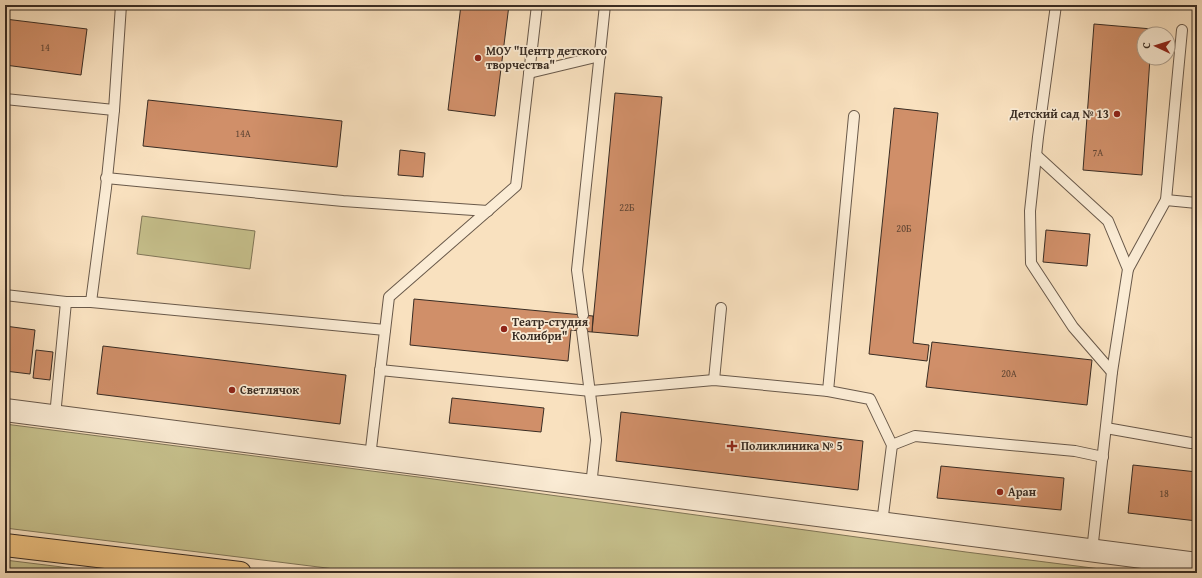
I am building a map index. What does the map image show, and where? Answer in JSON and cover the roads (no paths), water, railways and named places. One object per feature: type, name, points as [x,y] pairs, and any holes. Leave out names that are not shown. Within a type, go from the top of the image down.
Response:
[{"type":"highway","points":[[5,545],[240,573]]},
{"type":"street","points":[[5,410],[1197,564]]},
{"type":"lane","points":[[91,302],[106,188],[114,110],[121,5]]},
{"type":"lane","points":[[370,457],[389,297],[516,186],[537,5]]},
{"type":"lane","points":[[584,315],[577,270],[605,5]]},
{"type":"lane","points":[[1056,5],[1030,211],[1031,263],[1073,327],[1112,372]]},
{"type":"lane","points":[[1092,551],[1112,372],[1128,269],[1166,200],[1182,30]]},
{"type":"lane","points":[[529,73],[600,56]]},
{"type":"lane","points":[[5,99],[114,110]]},
{"type":"lane","points":[[828,391],[854,116]]},
{"type":"lane","points":[[1036,155],[1108,221],[1128,269]]},
{"type":"lane","points":[[106,178],[343,201],[488,211]]},
{"type":"lane","points":[[1166,200],[1197,203]]},
{"type":"lane","points":[[5,295],[66,302],[91,302],[385,330]]},
{"type":"lane","points":[[55,416],[66,302]]},
{"type":"lane","points":[[714,380],[721,308]]},
{"type":"lane","points":[[582,331],[591,391],[596,440],[591,486]]},
{"type":"lane","points":[[380,370],[591,391],[714,380],[828,391],[870,399],[892,445],[882,524]]},
{"type":"lane","points":[[1106,428],[1197,443]]},
{"type":"lane","points":[[892,445],[915,436],[1075,451],[1102,457]]},
{"type":"place","name":"МОУ \"Центр детского творчества\"","points":[[478,58]]},
{"type":"place","name":"Детский сад № 13","points":[[1117,114]]},
{"type":"place","name":"Театр-студия Колибри\"","points":[[504,329]]},
{"type":"place","name":"Светлячок","points":[[232,390]]},
{"type":"place","name":"Поликлиника № 5","points":[[732,446]]},
{"type":"place","name":"Аран","points":[[1000,492]]}]
